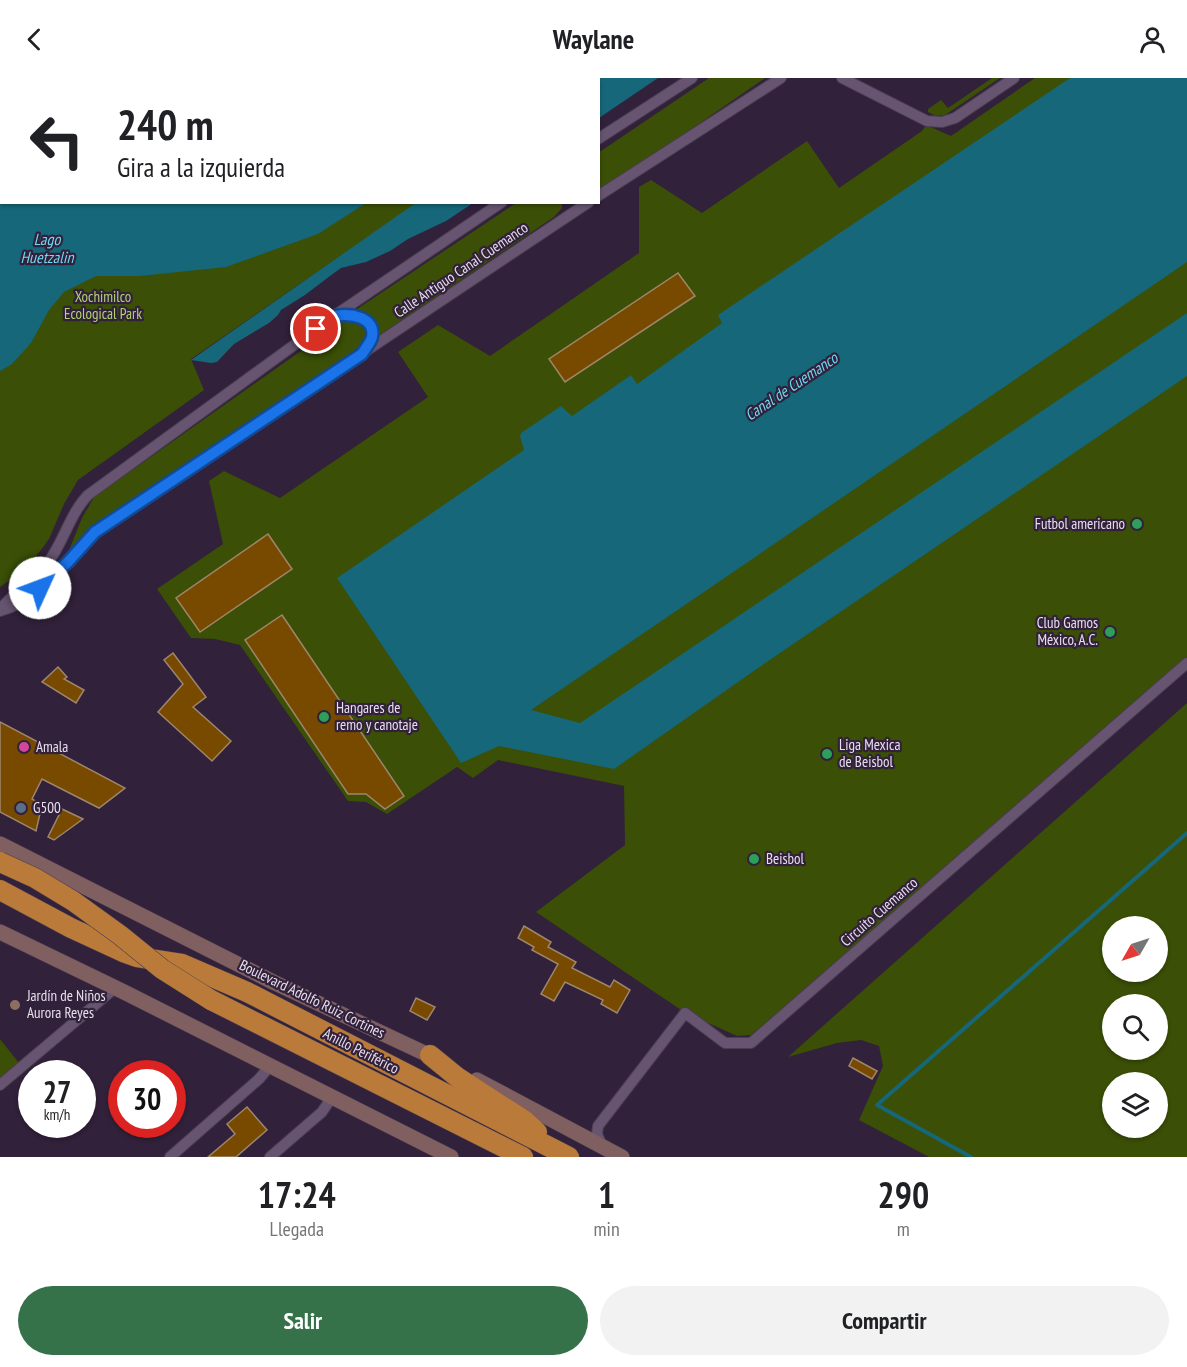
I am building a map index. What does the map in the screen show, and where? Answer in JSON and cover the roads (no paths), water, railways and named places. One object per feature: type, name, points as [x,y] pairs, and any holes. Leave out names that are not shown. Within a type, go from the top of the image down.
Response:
[{"type":"highway","name":"Anillo Periférico","points":[[0,862],[35,878],[74,902],[162,969],[212,1000],[523,1157]]},
{"type":"highway","name":"Anillo Periférico","points":[[0,890],[123,952],[137,957],[182,963],[247,992],[475,1111],[564,1154]]},
{"type":"highway","points":[[430,1055],[457,1077],[525,1121],[564,1154]]},
{"type":"main road","name":"Boulevard Adolfo Ruiz Cortines","points":[[0,844],[273,982],[430,1055],[622,1157]]},
{"type":"main road","points":[[0,932],[451,1157]]},
{"type":"street","points":[[600,138],[692,78]]},
{"type":"street","points":[[600,195],[781,78]]},
{"type":"street","points":[[847,79],[927,121],[942,122],[955,118],[1014,78]]},
{"type":"street","name":"Calle Antiguo Canal Cuemanco","points":[[0,611],[9,598],[46,567],[58,549],[75,510],[88,495],[334,316],[499,204]]},
{"type":"street","points":[[573,213],[578,204]]},
{"type":"street","name":"Calle Antiguo Canal Cuemanco","points":[[0,611],[16,607],[40,588],[95,532],[586,204]]},
{"type":"street","points":[[334,316],[356,316],[367,321],[371,327],[372,337],[362,354]]},
{"type":"street","name":"Circuito Cuemanco","points":[[576,1133],[600,1122],[685,1013],[725,1043],[751,1043],[1187,663]]},
{"type":"street","points":[[0,1085],[116,988]]},
{"type":"street","points":[[170,1157],[259,1079],[270,1066]]},
{"type":"street","points":[[270,1157],[322,1112],[332,1097]]},
{"type":"street","points":[[600,1122],[597,1134],[604,1147]]},
{"type":"water","points":[[600,78],[658,78],[600,117]]},
{"type":"water","name":"Canal de Cuemanco","points":[[1070,78],[1187,78],[1187,262],[531,710],[580,723],[1187,313],[1187,376],[758,668],[614,769],[499,746],[461,763],[337,578],[524,450],[521,433],[561,406],[572,416],[631,375],[637,384],[722,323],[718,315]]},
{"type":"water","name":"Lago Huetzalin","points":[[0,204],[364,204],[318,234],[226,267],[140,276],[96,276],[64,292],[49,310],[31,343],[12,364],[0,371]]},
{"type":"water","points":[[414,204],[472,204],[446,221],[408,239],[390,251],[366,262],[341,268],[281,310],[269,323],[234,344],[217,362],[191,360]]},
{"type":"waterway","points":[[971,1157],[877,1105],[1187,833]]},
{"type":"place","name":"Futbol americano","points":[[1137,524]]},
{"type":"place","name":"Club Gamos México, A.C.","points":[[1110,632]]},
{"type":"place","name":"Hangares de remo y canotaje","points":[[324,717]]},
{"type":"place","name":"Amala","points":[[24,747]]},
{"type":"place","name":"Liga Mexica de Beisbol","points":[[827,754]]},
{"type":"place","name":"G500","points":[[21,808]]},
{"type":"place","name":"Beisbol","points":[[754,859]]},
{"type":"place","name":"Jardín de Niños Aurora Reyes","points":[[15,1005]]},
{"type":"park label","name":"Xochimilco Ecological Park","points":[[103,306]]}]
